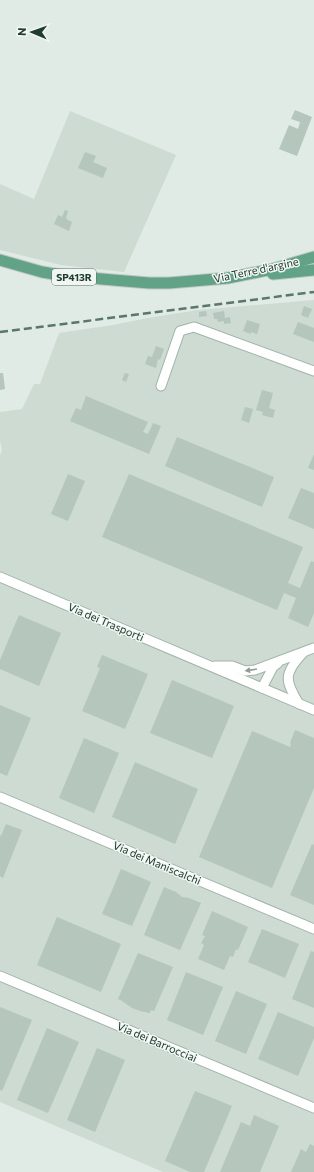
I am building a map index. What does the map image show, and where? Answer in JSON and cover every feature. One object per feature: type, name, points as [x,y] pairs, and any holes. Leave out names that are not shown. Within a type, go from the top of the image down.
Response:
[{"type":"main road","name":"Via Terre d'argine","points":[[0,260],[42,272],[66,276],[149,283],[228,278],[272,269],[313,258]]},
{"type":"main road","name":"SP413R","points":[[228,278],[314,270]]},
{"type":"street","points":[[161,386],[180,331],[194,327],[314,371]]},
{"type":"street","name":"Via dei Trasporti","points":[[0,577],[212,666],[300,705]]},
{"type":"street","name":"Via dei Trasporti","points":[[212,666],[232,666],[245,671],[255,670],[314,648]]},
{"type":"street","name":"Via dei Trasporti","points":[[300,705],[289,687],[288,680],[291,667],[304,652]]},
{"type":"street","points":[[262,688],[273,667],[280,661]]},
{"type":"street","points":[[300,705],[314,702]]},
{"type":"street","points":[[300,705],[314,710]]},
{"type":"street","name":"Via dei Maniscalchi","points":[[0,797],[314,929]]},
{"type":"street","name":"Via dei Barrocciai","points":[[0,976],[314,1108]]},
{"type":"shaded area","points":[[70,111],[176,155],[124,272],[61,265],[0,250],[0,184],[34,199]]},
{"type":"shaded area","points":[[314,300],[314,1172],[163,1172],[0,1102],[0,455],[2,450],[0,441],[0,412],[22,409],[34,384],[40,384],[59,333],[198,310]]},
{"type":"building","points":[[295,110],[312,117],[297,156],[279,149],[289,125],[298,129],[300,122],[291,119]]},
{"type":"building","points":[[85,152],[96,156],[93,162],[107,168],[103,178],[78,168]]},
{"type":"building","points":[[65,210],[68,211],[66,218],[72,222],[69,231],[54,224],[58,215],[62,217]]},
{"type":"building","points":[[304,306],[312,309],[308,318],[301,315]]},
{"type":"building","points":[[206,311],[207,316],[199,317],[199,312]]},
{"type":"building","points":[[224,311],[225,318],[230,317],[231,323],[224,324],[224,321],[218,322],[217,319],[214,319],[213,313]]},
{"type":"building","points":[[247,320],[260,324],[257,334],[251,332],[251,334],[243,331]]},
{"type":"building","points":[[298,322],[314,328],[314,342],[293,334]]},
{"type":"building","points":[[156,346],[164,349],[160,360],[158,359],[156,368],[145,364],[148,356],[152,357]]},
{"type":"building","points":[[0,373],[3,373],[5,389],[0,390]]},
{"type":"building","points":[[125,373],[129,374],[126,382],[122,380]]},
{"type":"building","points":[[262,390],[273,393],[269,408],[275,410],[273,418],[262,415],[263,412],[256,410]]},
{"type":"building","points":[[86,396],[148,422],[143,432],[148,434],[153,423],[161,426],[149,454],[70,421],[76,408],[81,410]]},
{"type":"building","points":[[245,407],[253,409],[249,423],[241,420]]},
{"type":"building","points":[[177,437],[274,477],[262,507],[165,466]]},
{"type":"building","points":[[314,454],[314,470],[308,468]]},
{"type":"building","points":[[68,474],[85,481],[68,521],[51,514]]},
{"type":"building","points":[[129,474],[303,547],[288,583],[300,588],[311,561],[314,562],[314,613],[308,627],[288,618],[296,598],[284,593],[277,610],[102,537]]},
{"type":"building","points":[[301,488],[314,493],[314,529],[288,518]]},
{"type":"building","points":[[19,615],[61,633],[39,686],[0,669],[0,660]]},
{"type":"building","points":[[102,655],[148,674],[125,729],[82,711],[100,668],[97,667]]},
{"type":"building","points":[[172,680],[234,706],[212,758],[150,733]]},
{"type":"building","points":[[0,705],[31,718],[7,776],[0,773]]},
{"type":"building","points":[[295,730],[314,738],[314,788],[272,888],[199,857],[252,731],[290,747]]},
{"type":"building","points":[[84,738],[119,753],[94,813],[59,798]]},
{"type":"building","points":[[135,762],[198,789],[175,844],[112,817]]},
{"type":"building","points":[[6,824],[22,830],[3,878],[0,876],[0,835],[1,836]]},
{"type":"building","points":[[312,844],[314,845],[314,905],[290,895]]},
{"type":"building","points":[[121,869],[151,882],[132,926],[102,914]]},
{"type":"building","points":[[164,887],[176,892],[182,897],[201,903],[180,950],[144,935]]},
{"type":"building","points":[[212,911],[248,927],[238,950],[236,949],[233,957],[230,956],[224,970],[198,959],[204,945],[201,943],[205,936],[202,935]]},
{"type":"building","points":[[57,917],[121,944],[101,992],[37,965]]},
{"type":"building","points":[[262,929],[299,944],[285,978],[248,962]]},
{"type":"building","points":[[311,951],[314,952],[314,1008],[292,999]]},
{"type":"building","points":[[138,953],[173,967],[154,1011],[151,1010],[150,1013],[132,1008],[118,999]]},
{"type":"building","points":[[186,972],[223,987],[203,1035],[167,1020]]},
{"type":"building","points":[[236,991],[267,1004],[246,1054],[215,1041]]},
{"type":"building","points":[[0,1007],[32,1020],[2,1091],[0,1090]]},
{"type":"building","points":[[278,1012],[314,1027],[314,1038],[298,1076],[258,1059]]},
{"type":"building","points":[[47,1028],[79,1042],[48,1113],[17,1100]]},
{"type":"building","points":[[97,1048],[125,1060],[95,1132],[67,1120]]},
{"type":"building","points":[[195,1091],[232,1106],[204,1172],[190,1172],[165,1161]]},
{"type":"building","points":[[254,1115],[279,1126],[260,1172],[220,1172],[241,1122],[250,1126]]},
{"type":"building","points":[[310,1144],[314,1146],[314,1172],[291,1172],[301,1149],[306,1152]]},
{"type":"railway","points":[[0,332],[314,292]]}]
